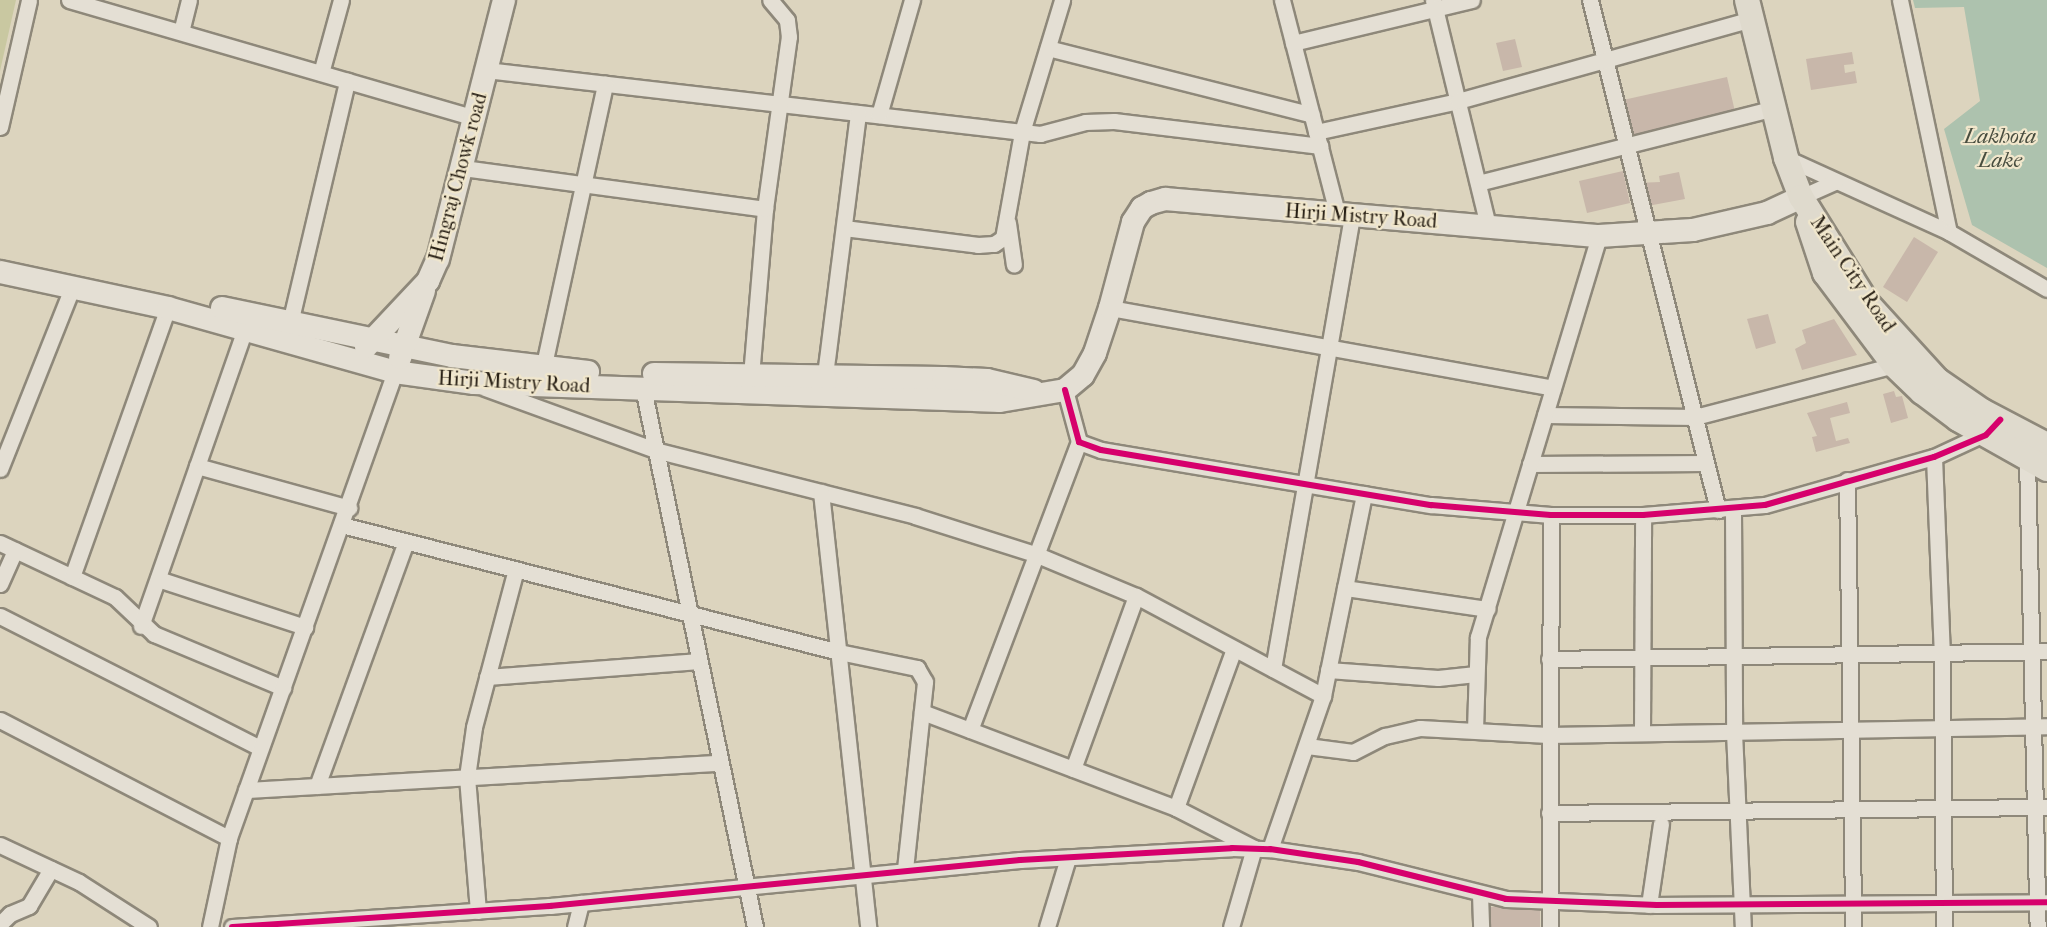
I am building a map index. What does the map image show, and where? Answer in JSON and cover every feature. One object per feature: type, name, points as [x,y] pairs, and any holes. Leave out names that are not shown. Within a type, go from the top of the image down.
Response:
[{"type":"main road","name":"Hingraj Chowk road","points":[[351,359],[375,340],[428,281],[438,259],[504,0]]},
{"type":"main road","name":"Main City Road","points":[[1749,9],[1786,158],[1803,201],[1809,231],[1825,273],[1894,365],[1922,393],[1993,427],[2047,445]]},
{"type":"main road","name":"Hirji Mistry Road","points":[[0,272],[168,308],[395,372],[474,383],[1000,401],[1065,390],[1083,375],[1095,353],[1110,308],[1133,222],[1142,208],[1166,199],[1599,236],[1693,230],[1767,213],[1803,201]]},
{"type":"main road","name":"Main City Road","points":[[1803,201],[1867,303],[1895,338],[1937,380],[2037,463]]},
{"type":"main road","name":"Hirji Mistry Road","points":[[0,256],[290,323],[405,346],[543,369],[751,376],[825,375],[987,380],[1041,393]]},
{"type":"main road","points":[[395,372],[428,281]]},
{"type":"street","points":[[0,127],[29,0]]},
{"type":"street","points":[[69,0],[474,118]]},
{"type":"street","points":[[181,32],[189,0]]},
{"type":"street","points":[[321,73],[341,0]]},
{"type":"street","points":[[751,376],[765,209],[777,104],[789,37],[787,20],[770,0]]},
{"type":"street","points":[[879,115],[912,0]]},
{"type":"street","points":[[844,228],[978,245],[993,244],[1003,238],[1008,223],[1022,132],[1062,0]]},
{"type":"street","points":[[1273,669],[1332,348],[1345,216],[1318,139],[1282,0]]},
{"type":"street","points":[[1293,43],[1434,5],[1472,0]]},
{"type":"street","points":[[1590,0],[1706,463],[1726,510],[1734,654],[1734,732],[1743,927]]},
{"type":"street","points":[[1900,0],[1949,232]]},
{"type":"street","points":[[1434,5],[1488,225]]},
{"type":"street","points":[[486,70],[1022,132],[1051,134],[1085,122],[1114,121],[1318,139],[1605,60],[1749,9]]},
{"type":"street","points":[[1047,48],[1312,115]]},
{"type":"street","points":[[290,323],[347,81]]},
{"type":"street","points":[[543,369],[605,84]]},
{"type":"street","points":[[1478,183],[1774,108]]},
{"type":"street","points":[[825,375],[858,113]]},
{"type":"street","points":[[1786,158],[1949,232],[2047,288]]},
{"type":"street","points":[[463,168],[765,209]]},
{"type":"street","points":[[1803,201],[1835,182]]},
{"type":"street","points":[[1008,223],[1014,265]]},
{"type":"street","points":[[1475,730],[1478,637],[1599,236]]},
{"type":"street","points":[[0,469],[73,286]]},
{"type":"street","points":[[72,577],[168,308]]},
{"type":"street","points":[[1110,308],[1553,388]]},
{"type":"street","points":[[141,626],[245,329]]},
{"type":"street","points":[[1545,415],[1695,417],[1894,365]]},
{"type":"street","points":[[210,927],[229,838],[395,372]]},
{"type":"street","points":[[474,383],[656,450],[915,516],[1035,554],[1136,596],[1323,696]]},
{"type":"street","points":[[643,388],[754,927]]},
{"type":"street","points":[[970,730],[1079,442],[1065,390]]},
{"type":"street","points":[[1079,442],[1153,460],[1364,494],[1516,513],[1643,515],[1766,505],[1934,457],[1993,427]]},
{"type":"street","points":[[1934,457],[1942,652],[1944,927]]},
{"type":"street","points":[[1530,464],[1706,463]]},
{"type":"street","points":[[2037,463],[2042,902],[2038,927]]},
{"type":"street","points":[[197,466],[348,508]]},
{"type":"street","points":[[1847,480],[1850,653],[1848,729],[1853,927]]},
{"type":"street","points":[[821,492],[868,927]]},
{"type":"street","points":[[1270,849],[1323,696],[1364,494]]},
{"type":"street","points":[[1550,927],[1548,735],[1551,515]]},
{"type":"street","points":[[1642,734],[1643,515]]},
{"type":"street","points":[[342,525],[839,652],[917,668],[925,682],[905,870]]},
{"type":"street","points":[[317,786],[406,542]]},
{"type":"street","points":[[0,543],[116,597],[141,626],[175,645],[283,688]]},
{"type":"street","points":[[0,584],[15,550]]},
{"type":"street","points":[[478,911],[467,777],[474,727],[516,569]]},
{"type":"street","points":[[158,579],[305,627]]},
{"type":"street","points":[[1345,588],[1487,609]]},
{"type":"street","points":[[1073,769],[1136,596]]},
{"type":"street","points":[[0,616],[261,748]]},
{"type":"street","points":[[1176,808],[1234,649]]},
{"type":"street","points":[[1549,659],[1734,654],[2040,651]]},
{"type":"street","points":[[487,677],[699,662]]},
{"type":"street","points":[[1328,670],[1438,678],[1476,674]]},
{"type":"street","points":[[922,712],[1176,808],[1254,848]]},
{"type":"street","points":[[0,720],[229,838]]},
{"type":"street","points":[[1307,746],[1353,752],[1402,730],[1475,730],[1548,735],[2041,726]]},
{"type":"street","points":[[246,790],[720,763]]},
{"type":"street","points":[[1549,813],[2041,807]]},
{"type":"street","points":[[1649,905],[1661,824]]},
{"type":"street","points":[[0,845],[51,869],[149,927]]},
{"type":"street","points":[[1231,927],[1254,848]]},
{"type":"street","points":[[232,927],[581,903],[905,870],[1254,848],[1358,862],[1480,894],[1550,901],[1649,905],[2042,902]]},
{"type":"street","points":[[1047,927],[1068,858]]},
{"type":"street","points":[[0,924],[10,914],[29,906],[51,869]]},
{"type":"street","points":[[1480,894],[1481,927]]},
{"type":"street","points":[[575,927],[581,903]]},
{"type":"shaded area","points":[[0,0],[16,0],[0,71]]},
{"type":"water","name":"Lakhota Lake","points":[[1913,0],[2047,0],[2047,268],[1972,225],[1944,129],[1980,101],[1964,7],[1915,8]]},
{"type":"building","points":[[1515,39],[1522,67],[1503,71],[1496,43]]},
{"type":"building","points":[[1852,52],[1854,64],[1844,65],[1845,73],[1855,71],[1857,83],[1811,90],[1806,59]]},
{"type":"building","points":[[1727,77],[1736,116],[1631,138],[1623,100]]},
{"type":"building","points":[[1623,171],[1630,203],[1587,213],[1579,181]]},
{"type":"building","points":[[1679,172],[1685,199],[1642,207],[1637,183],[1660,182],[1659,176]]},
{"type":"building","points":[[1914,237],[1938,252],[1907,302],[1883,287]]},
{"type":"building","points":[[1768,314],[1776,343],[1756,349],[1747,319]]},
{"type":"building","points":[[1834,319],[1857,355],[1802,370],[1795,349],[1806,343],[1802,330]]},
{"type":"building","points":[[1894,391],[1896,397],[1902,396],[1908,418],[1891,423],[1883,394]]},
{"type":"building","points":[[1847,402],[1850,413],[1830,418],[1836,441],[1848,438],[1850,443],[1816,452],[1812,437],[1817,436],[1807,413]]},
{"type":"building","points":[[1488,907],[1540,907],[1540,927],[1488,927]]},
{"type":"cycle path","points":[[1065,390],[1079,442],[1101,450],[1431,505],[1551,515],[1643,515],[1765,505],[1934,457],[1986,435],[2000,420]]},
{"type":"cycle path","points":[[232,927],[550,906],[1020,860],[1232,848],[1270,849],[1358,862],[1506,899],[1657,905],[2047,902]]}]
